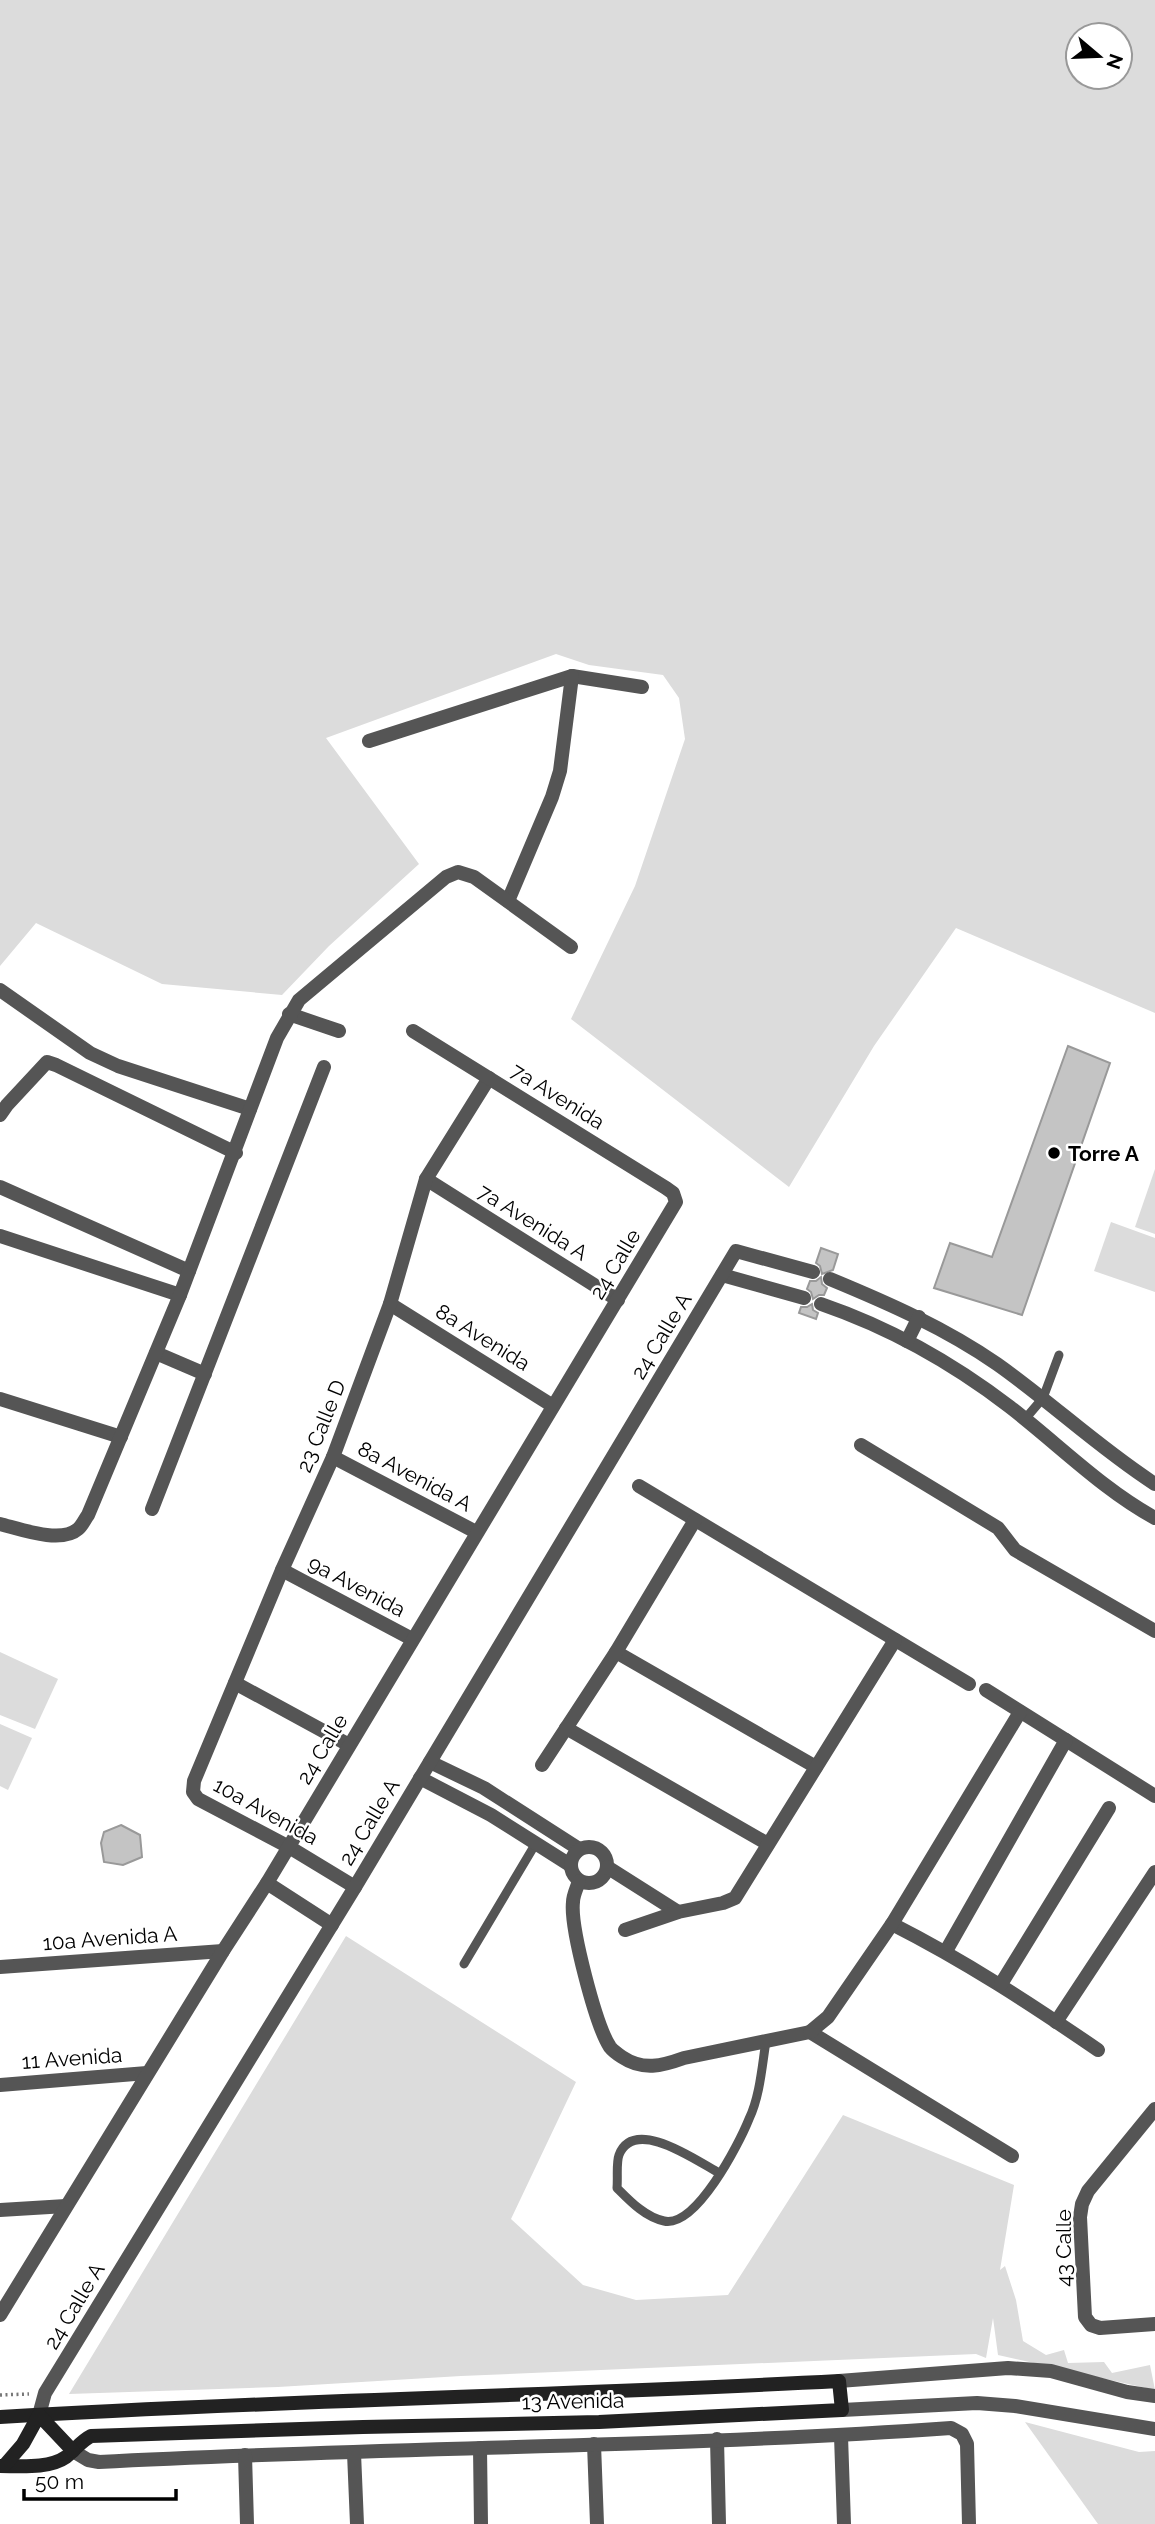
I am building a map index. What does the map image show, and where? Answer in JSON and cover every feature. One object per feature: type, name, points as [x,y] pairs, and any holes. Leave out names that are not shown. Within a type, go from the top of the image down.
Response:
[{"type":"street","points":[[369,740],[572,676],[642,687]]},
{"type":"street","points":[[508,901],[552,797],[559,771],[572,676]]},
{"type":"street","points":[[0,1524],[65,1536],[78,1529],[88,1515],[180,1295],[236,1153],[277,1038],[299,1000],[446,877],[458,872],[474,877],[571,947]]},
{"type":"street","points":[[0,990],[90,1053],[118,1066],[250,1109]]},
{"type":"street","points":[[289,1014],[340,1031]]},
{"type":"street","name":"7a Avenida","points":[[412,1031],[666,1188],[673,1193],[676,1202]]},
{"type":"street","points":[[0,1115],[47,1062],[236,1153]]},
{"type":"street","points":[[152,1509],[324,1067]]},
{"type":"street","name":"23 Calle D","points":[[193,1792],[194,1781],[234,1683],[333,1457],[390,1304],[426,1179],[489,1078]]},
{"type":"street","name":"7a Avenida A","points":[[426,1179],[618,1300]]},
{"type":"street","points":[[0,1187],[189,1271]]},
{"type":"street","name":"24 Calle","points":[[0,2315],[289,1847],[676,1202]]},
{"type":"street","points":[[0,1236],[180,1295]]},
{"type":"street","name":"24 Calle A","points":[[39,2415],[45,2393],[355,1887],[736,1251],[813,1272]]},
{"type":"street","points":[[722,1275],[804,1298]]},
{"type":"street","points":[[830,1279],[919,1317],[994,1362],[1100,1445],[1155,1484]]},
{"type":"street","name":"8a Avenida","points":[[390,1304],[553,1406]]},
{"type":"street","points":[[821,1304],[907,1342],[979,1385],[1064,1452],[1155,1518]]},
{"type":"street","points":[[907,1342],[919,1317]]},
{"type":"street","points":[[156,1353],[205,1374]]},
{"type":"street","points":[[0,1399],[121,1437]]},
{"type":"street","points":[[861,1445],[998,1528],[1015,1550],[1155,1632]]},
{"type":"street","name":"8a Avenida A","points":[[333,1457],[476,1532]]},
{"type":"street","points":[[639,1486],[969,1684]]},
{"type":"street","points":[[542,1765],[616,1652],[695,1520]]},
{"type":"street","name":"9a Avenida","points":[[282,1570],[412,1639]]},
{"type":"street","points":[[625,1930],[678,1912],[735,1898],[894,1640]]},
{"type":"street","points":[[616,1652],[816,1767]]},
{"type":"street","points":[[234,1683],[349,1745]]},
{"type":"street","points":[[986,1690],[1155,1796]]},
{"type":"street","points":[[579,1881],[573,1902],[580,1956],[599,2021],[611,2048],[624,2059],[644,2067],[665,2065],[810,2032],[828,2017],[892,1924],[1020,1712]]},
{"type":"street","points":[[566,1728],[768,1844]]},
{"type":"street","points":[[946,1951],[1066,1740]]},
{"type":"street","points":[[430,1762],[484,1788],[579,1849],[591,1847],[601,1852],[607,1861],[607,1867],[597,1882],[591,1884],[574,1877],[570,1865],[579,1849]]},
{"type":"street","points":[[420,1778],[491,1815],[570,1865]]},
{"type":"street","name":"10a Avenida","points":[[193,1792],[198,1800],[289,1847],[355,1887]]},
{"type":"street","points":[[1001,1984],[1109,1808]]},
{"type":"street","points":[[607,1867],[678,1912]]},
{"type":"street","points":[[1056,2022],[1155,1872]]},
{"type":"street","points":[[267,1883],[332,1925]]},
{"type":"street","points":[[892,1924],[946,1951],[1001,1984],[1098,2050]]},
{"type":"street","name":"10a Avenida A","points":[[0,1967],[223,1951]]},
{"type":"street","points":[[810,2032],[1012,2156]]},
{"type":"street","name":"11 Avenida","points":[[0,2085],[147,2073]]},
{"type":"street","name":"43 Calle","points":[[1155,2109],[1088,2191],[1080,2217],[1084,2317],[1091,2325],[1100,2328],[1155,2324]]},
{"type":"street","points":[[0,2210],[66,2206]]},
{"type":"street","name":"13 Avenida","points":[[0,2417],[839,2381],[1008,2368],[1051,2371],[1127,2392],[1155,2396]]},
{"type":"street","points":[[839,2381],[842,2410]]},
{"type":"street","name":"13 Avenida","points":[[2,2466],[52,2463],[65,2458],[91,2436],[104,2435],[599,2423],[977,2403],[1015,2406],[1155,2429]]},
{"type":"street","points":[[2,2466],[23,2444],[39,2415],[73,2451],[88,2460],[99,2462],[841,2436],[951,2428],[962,2434],[967,2444],[969,2524]]},
{"type":"street","points":[[841,2436],[844,2524]]},
{"type":"street","points":[[717,2440],[719,2524]]},
{"type":"street","points":[[594,2444],[597,2524]]},
{"type":"street","points":[[480,2448],[481,2524]]},
{"type":"street","points":[[354,2453],[357,2524]]},
{"type":"street","points":[[245,2455],[247,2524]]},
{"type":"lane","points":[[1025,1419],[1043,1398],[1059,1355]]},
{"type":"lane","points":[[464,1964],[536,1843]]},
{"type":"lane","points":[[719,2173],[648,2138],[631,2141],[619,2154],[617,2188],[636,2207],[666,2222],[683,2218],[703,2200],[719,2173],[750,2119],[766,2041]]},
{"type":"path","points":[[0,2395],[45,2393]]},
{"type":"shaded area","points":[[0,0],[1155,0],[1155,1013],[956,928],[874,1046],[789,1187],[571,1019],[635,886],[685,739],[679,698],[663,675],[589,665],[556,654],[326,738],[419,864],[329,946],[282,995],[162,984],[36,923],[0,966]]},
{"type":"shaded area","points":[[1155,1169],[1155,1234],[1135,1227]]},
{"type":"shaded area","points":[[1111,1222],[1155,1238],[1155,1292],[1094,1271]]},
{"type":"shaded area","points":[[0,1652],[58,1679],[35,1729],[0,1715]]},
{"type":"shaded area","points":[[0,1724],[32,1738],[8,1790],[0,1786]]},
{"type":"shaded area","points":[[346,1936],[576,2082],[511,2219],[583,2285],[636,2300],[728,2295],[843,2115],[1014,2185],[1000,2270],[1005,2266],[1016,2300],[1023,2341],[1046,2355],[1064,2350],[1068,2363],[1104,2362],[1112,2373],[1150,2365],[1155,2390],[998,2355],[993,2318],[986,2358],[976,2354],[461,2376],[278,2387],[69,2394]]},
{"type":"shaded area","points":[[1025,2422],[1139,2452],[1155,2451],[1155,2524],[1098,2524]]},
{"type":"building","name":"Torre A","points":[[1068,1046],[1110,1063],[1022,1315],[934,1288],[950,1243],[992,1257]]},
{"type":"building","points":[[821,1248],[838,1254],[833,1270],[822,1274],[816,1263]]},
{"type":"building","points":[[821,1277],[822,1284],[827,1288],[824,1295],[813,1299],[807,1289],[810,1281]]},
{"type":"building","points":[[812,1304],[813,1310],[818,1313],[816,1319],[799,1313],[801,1307]]},
{"type":"building","points":[[121,1825],[140,1835],[142,1857],[123,1865],[104,1862],[101,1843],[104,1832]]},
{"type":"place","name":"Torre A","points":[[1054,1153]]}]
